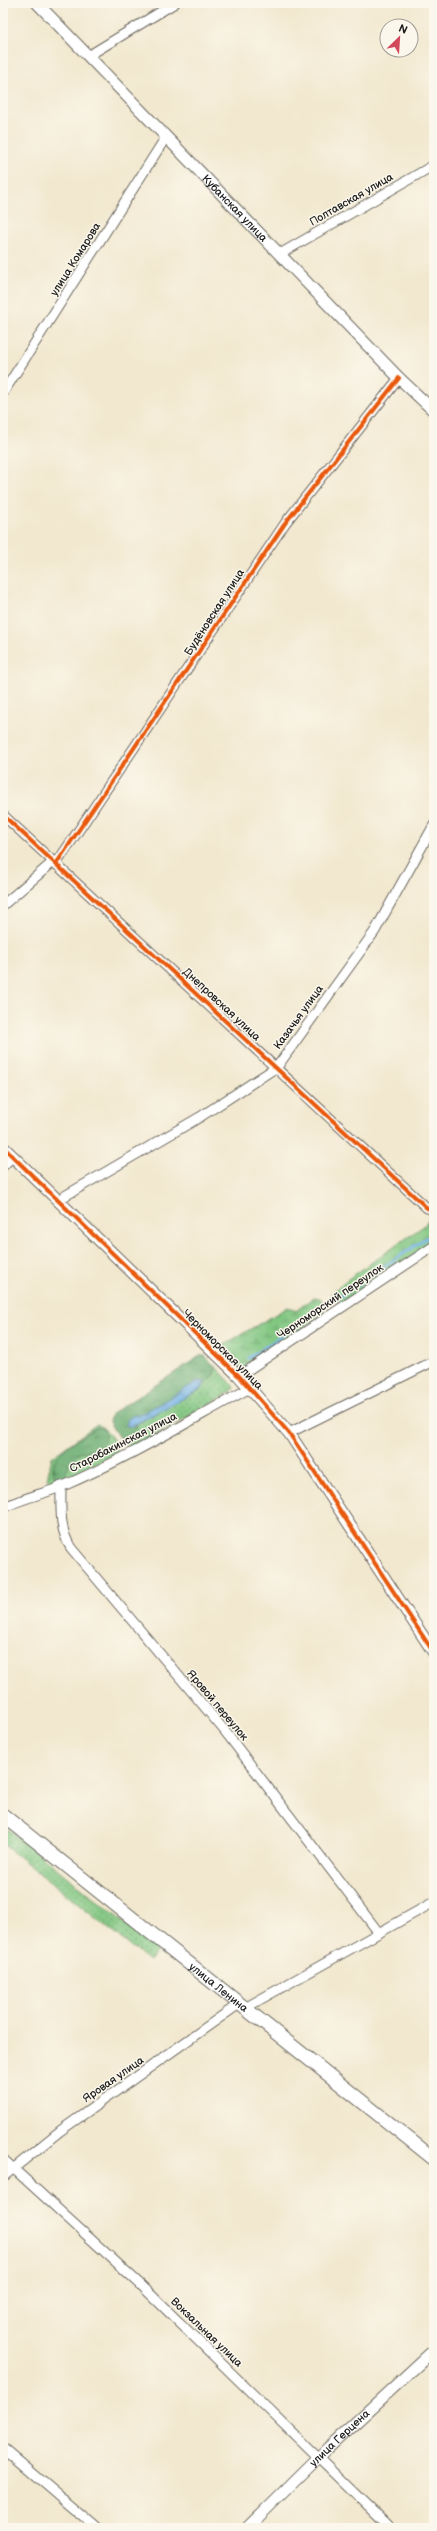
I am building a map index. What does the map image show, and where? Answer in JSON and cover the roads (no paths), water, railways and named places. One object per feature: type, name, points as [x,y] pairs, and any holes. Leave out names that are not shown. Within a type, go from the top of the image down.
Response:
[{"type":"main road","name":"улица Ленина","points":[[3,1815],[434,2159]]},
{"type":"street","name":"Кубанская улица","points":[[37,3],[399,378],[434,411]]},
{"type":"street","points":[[88,56],[175,3]]},
{"type":"street","name":"улица Комарова","points":[[3,394],[166,137]]},
{"type":"street","name":"Полтавская улица","points":[[280,254],[434,165]]},
{"type":"street","name":"Будёновская улица","points":[[3,905],[55,863],[274,538],[399,378]]},
{"type":"street","name":"Днепровская улица","points":[[3,814],[431,1209]]},
{"type":"street","name":"Казачья улица","points":[[58,1200],[200,1117],[277,1067],[375,931],[434,825]]},
{"type":"street","name":"Черноморская улица","points":[[3,1147],[239,1376],[290,1433],[434,1653]]},
{"type":"street","points":[[3,1166],[13,1156]]},
{"type":"street","name":"Черноморский переулок","points":[[239,1376],[434,1246]]},
{"type":"street","points":[[290,1433],[434,1361]]},
{"type":"street","name":"Старобакинская улица","points":[[3,1508],[41,1492],[61,1486],[127,1455],[250,1388]]},
{"type":"street","name":"Яровой переулок","points":[[61,1486],[60,1517],[66,1540],[71,1548],[224,1730],[379,1933]]},
{"type":"street","name":"Яровая улица","points":[[3,2177],[13,2167],[60,2131],[242,2006],[434,1902]]},
{"type":"street","name":"Вокзальная улица","points":[[3,2160],[13,2167],[146,2290],[319,2457],[390,2528]]},
{"type":"street","name":"улица Герцена","points":[[247,2528],[319,2457],[434,2350]]},
{"type":"street","points":[[3,2448],[97,2528]]},
{"type":"water","points":[[198,1381],[205,1382],[201,1389],[130,1427],[125,1425],[127,1420],[132,1416],[145,1412]]},
{"type":"waterway","points":[[336,1299],[434,1233]]},
{"type":"waterway","points":[[249,1358],[322,1309]]}]
